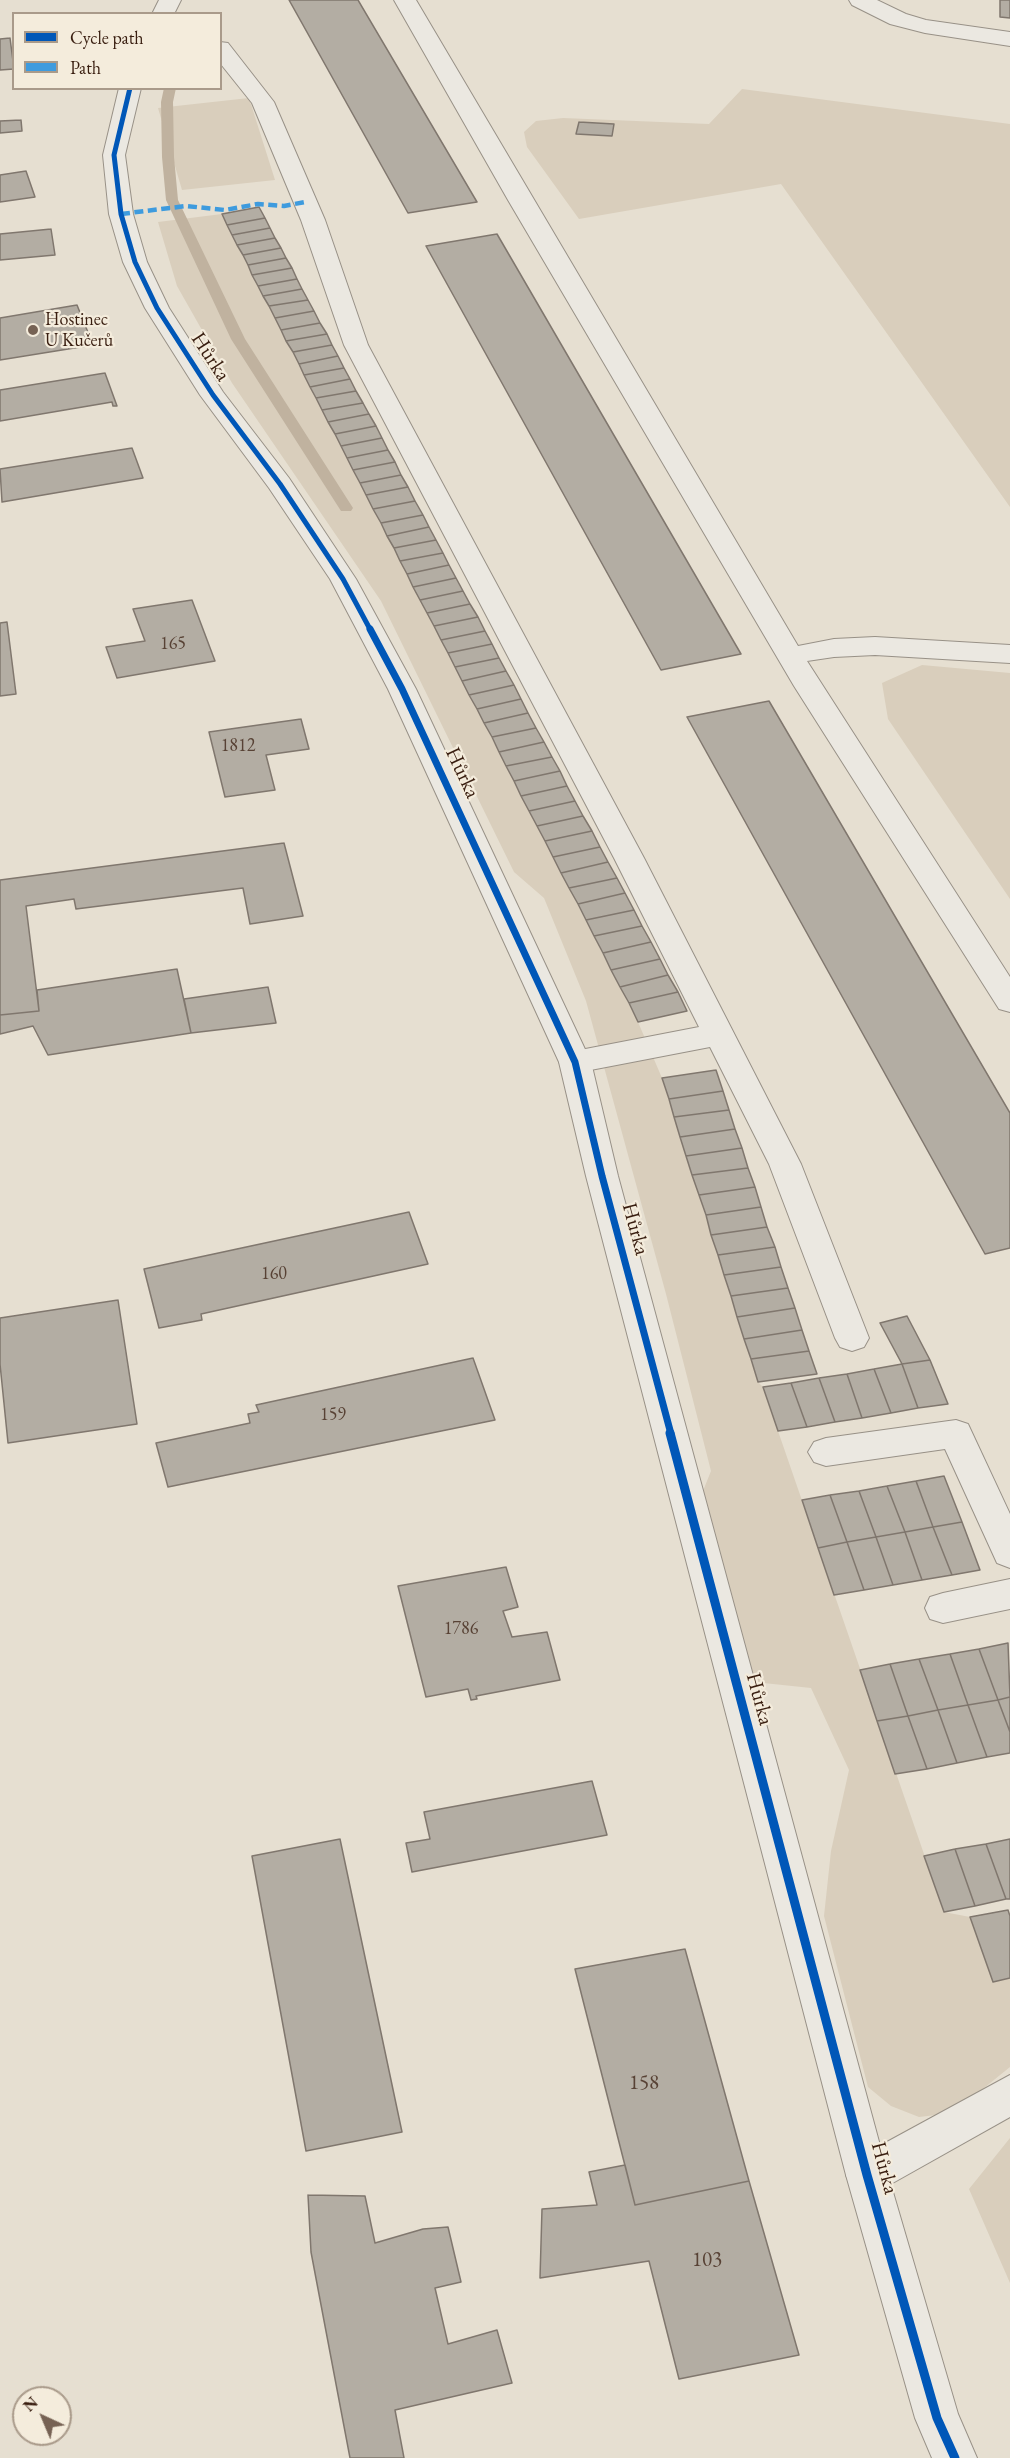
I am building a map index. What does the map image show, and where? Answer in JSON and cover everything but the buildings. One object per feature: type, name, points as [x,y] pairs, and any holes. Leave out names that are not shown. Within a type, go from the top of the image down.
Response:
[{"type":"street","points":[[405,0],[520,200],[790,656],[1010,1001]]},
{"type":"street","points":[[860,0],[898,19],[925,26],[1010,39]]},
{"type":"street","points":[[222,51],[263,102],[312,220],[334,290],[356,345],[629,858],[785,1164],[852,1338]]},
{"type":"street","name":"Hůrka","points":[[130,90],[114,155],[121,214],[135,262],[156,308],[213,395],[280,484],[343,579],[402,688],[575,1062],[602,1176],[867,2175],[937,2418],[955,2458]]},
{"type":"street","points":[[790,656],[834,648],[875,646],[1010,654]]},
{"type":"street","points":[[575,1062],[718,1034]]},
{"type":"street","points":[[826,1452],[956,1434],[1010,1553]]},
{"type":"street","points":[[943,1608],[1010,1594]]},
{"type":"street","points":[[867,2175],[976,2117],[1010,2094]]},
{"type":"shaded area","points":[[742,89],[1010,124],[1010,507],[781,184],[579,219],[527,147],[524,132],[536,121],[563,118],[709,124]]},
{"type":"shaded area","points":[[249,98],[275,180],[182,190],[158,108]]},
{"type":"shaded area","points":[[222,214],[638,1022],[662,1078],[758,1382],[763,1387],[944,1912],[970,1917],[993,1982],[1010,1978],[1010,2067],[953,2113],[919,2117],[891,2106],[868,2087],[824,1916],[831,1851],[849,1770],[811,1688],[754,1682],[703,1491],[711,1471],[666,1294],[586,1001],[544,898],[514,872],[381,601],[232,383],[177,286],[158,222]]},
{"type":"shaded area","points":[[922,665],[1010,673],[1010,899],[888,719],[882,683]]},
{"type":"shaded area","points":[[1010,2138],[1010,2283],[969,2189]]},
{"type":"waterway","points":[[170,90],[167,102],[168,157],[172,200],[238,339],[346,508]]},
{"type":"marked path","points":[[121,214],[186,206],[225,210],[258,204],[284,206],[305,202]]},
{"type":"cycle path","points":[[130,90],[114,155],[121,214],[135,262],[157,308],[213,395],[280,484],[343,579],[402,689],[575,1062],[602,1176],[867,2175],[937,2418],[955,2458]]},
{"type":"place","name":"Hostinec U Kučerů","points":[[33,330]]}]
